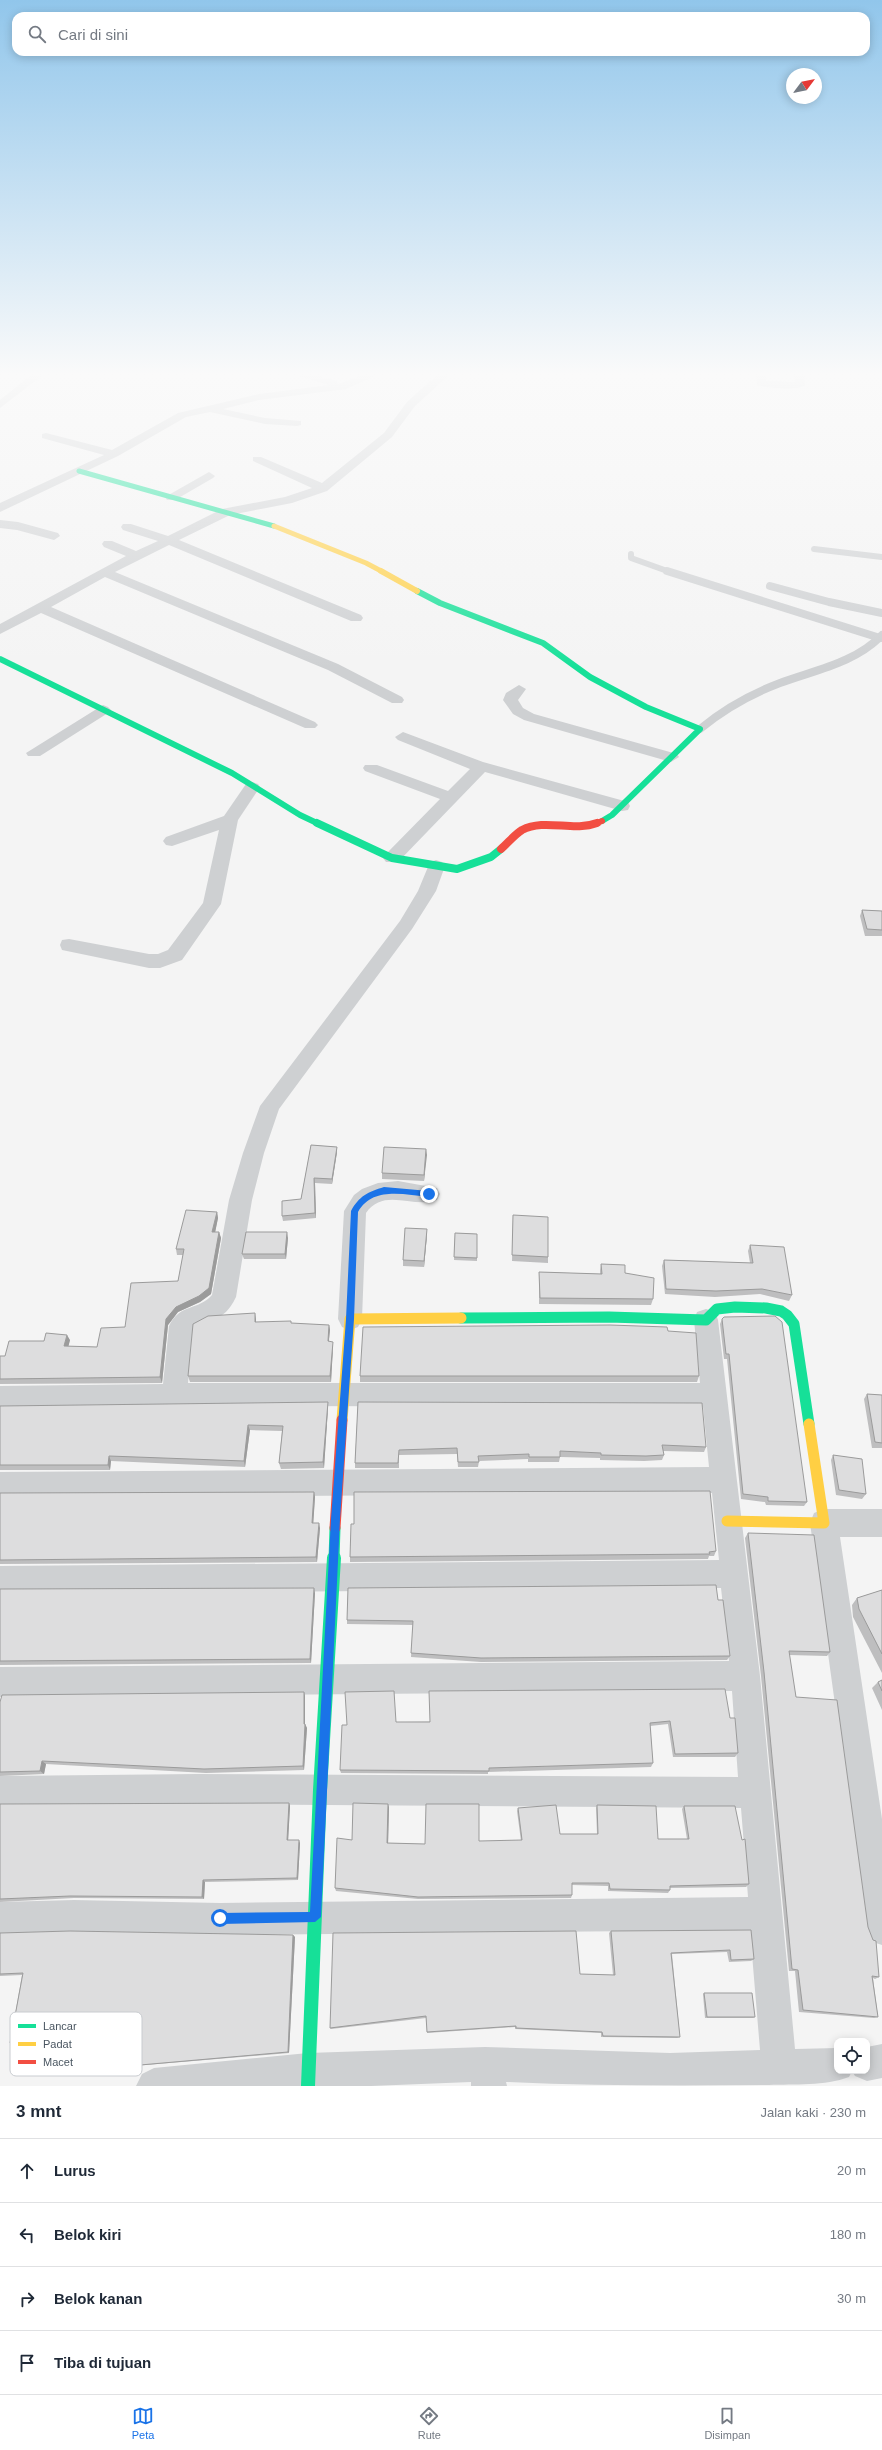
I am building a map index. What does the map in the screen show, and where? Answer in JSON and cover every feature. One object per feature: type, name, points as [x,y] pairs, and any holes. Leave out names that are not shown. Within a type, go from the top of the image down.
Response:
[{"type":"street","points":[[0,508],[76,472]]},
{"type":"street","points":[[0,659],[232,773],[300,816],[358,844],[392,858],[457,869],[479,863],[491,857],[526,828],[547,824],[578,827],[594,825],[612,815],[700,729],[646,707],[590,677],[542,643],[440,603],[366,563],[278,527],[171,497],[110,482],[83,472]]},
{"type":"street","points":[[289,472],[323,488]]},
{"type":"street","points":[[0,630],[42,608],[104,572],[226,512],[288,500],[323,488],[342,472]]},
{"type":"street","points":[[171,497],[209,476]]},
{"type":"street","points":[[0,524],[18,526],[54,536]]},
{"type":"street","points":[[127,527],[168,540],[356,618]]},
{"type":"street","points":[[108,544],[136,556]]},
{"type":"street","points":[[104,572],[333,667],[397,700]]},
{"type":"street","points":[[42,608],[310,725]]},
{"type":"street","points":[[520,689],[511,696],[510,700],[518,711],[528,717],[671,758]]},
{"type":"street","points":[[34,753],[103,710]]},
{"type":"street","points":[[403,737],[477,765],[622,806]]},
{"type":"street","points":[[392,858],[478,770],[477,765]]},
{"type":"street","points":[[371,768],[452,798]]},
{"type":"street","points":[[69,945],[149,961],[160,961],[175,955],[212,904],[230,820],[252,787]]},
{"type":"street","points":[[172,841],[230,820]]},
{"type":"street","points":[[174,1395],[181,1326],[186,1320],[215,1309],[221,1303],[224,1296],[231,1237],[245,1178],[257,1138],[275,1098],[406,925],[427,892],[436,866]]},
{"type":"street","points":[[308,2078],[320,1790],[334,1577],[343,1395],[350,1319],[355,1211],[361,1201],[368,1196],[384,1190],[429,1194]]},
{"type":"street","points":[[779,2069],[744,1676],[734,1574],[712,1395],[706,1320],[712,1312],[720,1309],[774,1308],[784,1311],[792,1319],[824,1523],[882,1929]]},
{"type":"street","points":[[350,1319],[609,1317],[706,1320]]},
{"type":"street","points":[[0,1398],[174,1395],[712,1395]]},
{"type":"street","points":[[0,1485],[51,1486],[338,1482],[722,1480]]},
{"type":"street","points":[[727,1521],[882,1523]]},
{"type":"street","points":[[0,1580],[334,1577],[631,1577],[734,1574]]},
{"type":"street","points":[[0,1682],[327,1678],[450,1679],[744,1676]]},
{"type":"street","points":[[0,1791],[320,1790],[755,1793]]},
{"type":"street","points":[[0,1918],[764,1913]]},
{"type":"street","points":[[870,2064],[882,2062]]},
{"type":"street","points":[[154,2086],[308,2078],[779,2069],[834,2066]]},
{"type":"lane","points":[[814,549],[882,557]]},
{"type":"lane","points":[[631,554],[631,558],[637,562],[881,637]]},
{"type":"lane","points":[[770,586],[829,602],[882,613]]},
{"type":"lane","points":[[700,729],[714,717],[735,705],[780,683],[807,676],[838,662],[861,651],[881,637]]},
{"type":"building","points":[[862,910],[882,911],[882,930],[867,929]]},
{"type":"building","points":[[311,1145],[337,1147],[332,1179],[314,1178],[315,1213],[282,1216],[282,1201],[301,1199]]},
{"type":"building","points":[[384,1147],[426,1149],[424,1175],[382,1173]]},
{"type":"building","points":[[186,1210],[217,1212],[212,1232],[219,1232],[209,1288],[199,1296],[176,1307],[166,1319],[160,1377],[0,1379],[0,1356],[5,1356],[9,1341],[44,1341],[46,1333],[67,1335],[64,1346],[97,1347],[101,1328],[125,1327],[131,1283],[178,1281],[184,1249],[176,1249]]},
{"type":"building","points":[[513,1215],[548,1217],[548,1257],[512,1255]]},
{"type":"building","points":[[405,1228],[427,1229],[424,1261],[403,1260]]},
{"type":"building","points":[[246,1232],[287,1232],[285,1254],[242,1254]]},
{"type":"building","points":[[455,1233],[477,1234],[477,1258],[454,1257]]},
{"type":"building","points":[[750,1245],[784,1247],[792,1295],[762,1289],[716,1291],[666,1289],[664,1260],[753,1263]]},
{"type":"building","points":[[601,1264],[625,1265],[625,1273],[654,1278],[653,1299],[540,1298],[539,1272],[602,1274]]},
{"type":"building","points":[[255,1313],[255,1322],[291,1321],[291,1323],[329,1325],[328,1341],[333,1342],[330,1376],[188,1376],[193,1324],[208,1316]]},
{"type":"building","points":[[775,1316],[782,1322],[807,1502],[768,1501],[768,1497],[743,1494],[729,1354],[726,1354],[722,1319],[724,1317]]},
{"type":"building","points":[[610,1325],[667,1327],[668,1331],[696,1333],[699,1376],[360,1376],[363,1327]]},
{"type":"building","points":[[867,1394],[882,1395],[882,1443],[875,1442]]},
{"type":"building","points":[[328,1402],[323,1462],[279,1463],[283,1426],[248,1425],[244,1461],[109,1456],[108,1465],[0,1465],[0,1406]]},
{"type":"building","points":[[358,1402],[702,1403],[706,1447],[662,1445],[664,1455],[646,1456],[601,1455],[601,1453],[560,1451],[560,1457],[529,1457],[529,1454],[478,1456],[479,1462],[458,1462],[457,1448],[399,1450],[398,1463],[355,1463]]},
{"type":"building","points":[[833,1455],[862,1459],[866,1494],[839,1490]]},
{"type":"building","points":[[710,1491],[716,1551],[709,1552],[710,1554],[350,1557],[351,1524],[354,1524],[354,1492]]},
{"type":"building","points":[[314,1492],[312,1523],[319,1523],[316,1557],[0,1560],[0,1493]]},
{"type":"building","points":[[748,1533],[814,1535],[830,1652],[789,1651],[796,1697],[837,1700],[868,1927],[873,1940],[876,1941],[879,1977],[872,1976],[878,2017],[803,2010],[798,1970],[792,1969],[764,1672]]},
{"type":"building","points":[[716,1585],[718,1600],[723,1600],[730,1656],[481,1658],[411,1653],[413,1621],[347,1620],[348,1588]]},
{"type":"building","points":[[314,1588],[310,1659],[0,1661],[0,1589]]},
{"type":"building","points":[[882,1590],[882,1654],[859,1609],[857,1598]]},
{"type":"building","points":[[882,1680],[882,1691],[878,1682]]},
{"type":"building","points":[[725,1689],[730,1718],[735,1718],[738,1753],[675,1754],[670,1721],[650,1723],[653,1763],[489,1768],[489,1771],[340,1770],[342,1725],[347,1725],[345,1692],[394,1691],[396,1722],[430,1722],[429,1691]]},
{"type":"building","points":[[304,1692],[305,1724],[303,1766],[204,1769],[42,1761],[40,1771],[0,1772],[0,1702],[2,1695]]},
{"type":"building","points":[[289,1803],[287,1840],[299,1840],[297,1878],[203,1880],[202,1897],[70,1896],[0,1899],[0,1804]]},
{"type":"building","points":[[353,1803],[388,1804],[387,1843],[425,1844],[426,1804],[479,1804],[479,1841],[522,1840],[518,1808],[556,1805],[560,1834],[598,1834],[597,1805],[656,1806],[658,1839],[689,1839],[684,1806],[735,1806],[742,1840],[745,1839],[749,1884],[670,1886],[670,1890],[610,1889],[609,1883],[572,1883],[572,1895],[418,1897],[335,1888],[337,1838],[352,1840]]},
{"type":"building","points":[[751,1930],[754,1959],[731,1960],[730,1950],[671,1953],[680,2037],[603,2036],[602,2032],[516,2028],[516,2026],[427,2032],[426,2016],[330,2028],[333,1933],[576,1931],[580,1974],[615,1975],[611,1931]]},
{"type":"building","points":[[70,1931],[293,1935],[288,2052],[142,2065],[142,2012],[16,2012],[23,1973],[0,1974],[0,1933]]},
{"type":"building","points":[[704,1993],[752,1993],[755,2017],[707,2017]]},
{"type":"traffic: fast","points":[[84,472],[274,526]]},
{"type":"traffic: fast","points":[[417,591],[440,603],[543,643],[590,677],[646,707],[700,729],[612,815],[602,821]]},
{"type":"traffic: fast","points":[[0,659],[232,773],[300,815],[392,858],[457,869],[491,857],[501,849]]},
{"type":"traffic: fast","points":[[461,1318],[609,1317],[706,1320],[712,1312],[717,1309],[735,1307],[775,1309],[787,1315],[794,1324],[809,1424]]},
{"type":"traffic: fast","points":[[308,2086],[320,1790],[334,1577],[335,1528]]},
{"type":"traffic: slow","points":[[274,526],[366,563],[417,591]]},
{"type":"traffic: slow","points":[[342,1420],[350,1319],[461,1318]]},
{"type":"traffic: slow","points":[[727,1521],[824,1523],[809,1424]]},
{"type":"traffic: jam","points":[[501,849],[524,829],[546,825],[584,826],[602,821]]},
{"type":"traffic: jam","points":[[335,1528],[342,1420]]},
{"type":"route","points":[[220,1918],[315,1917],[320,1790],[334,1577],[335,1519],[343,1395],[350,1319],[355,1211],[361,1201],[368,1196],[384,1190],[429,1194]]}]
